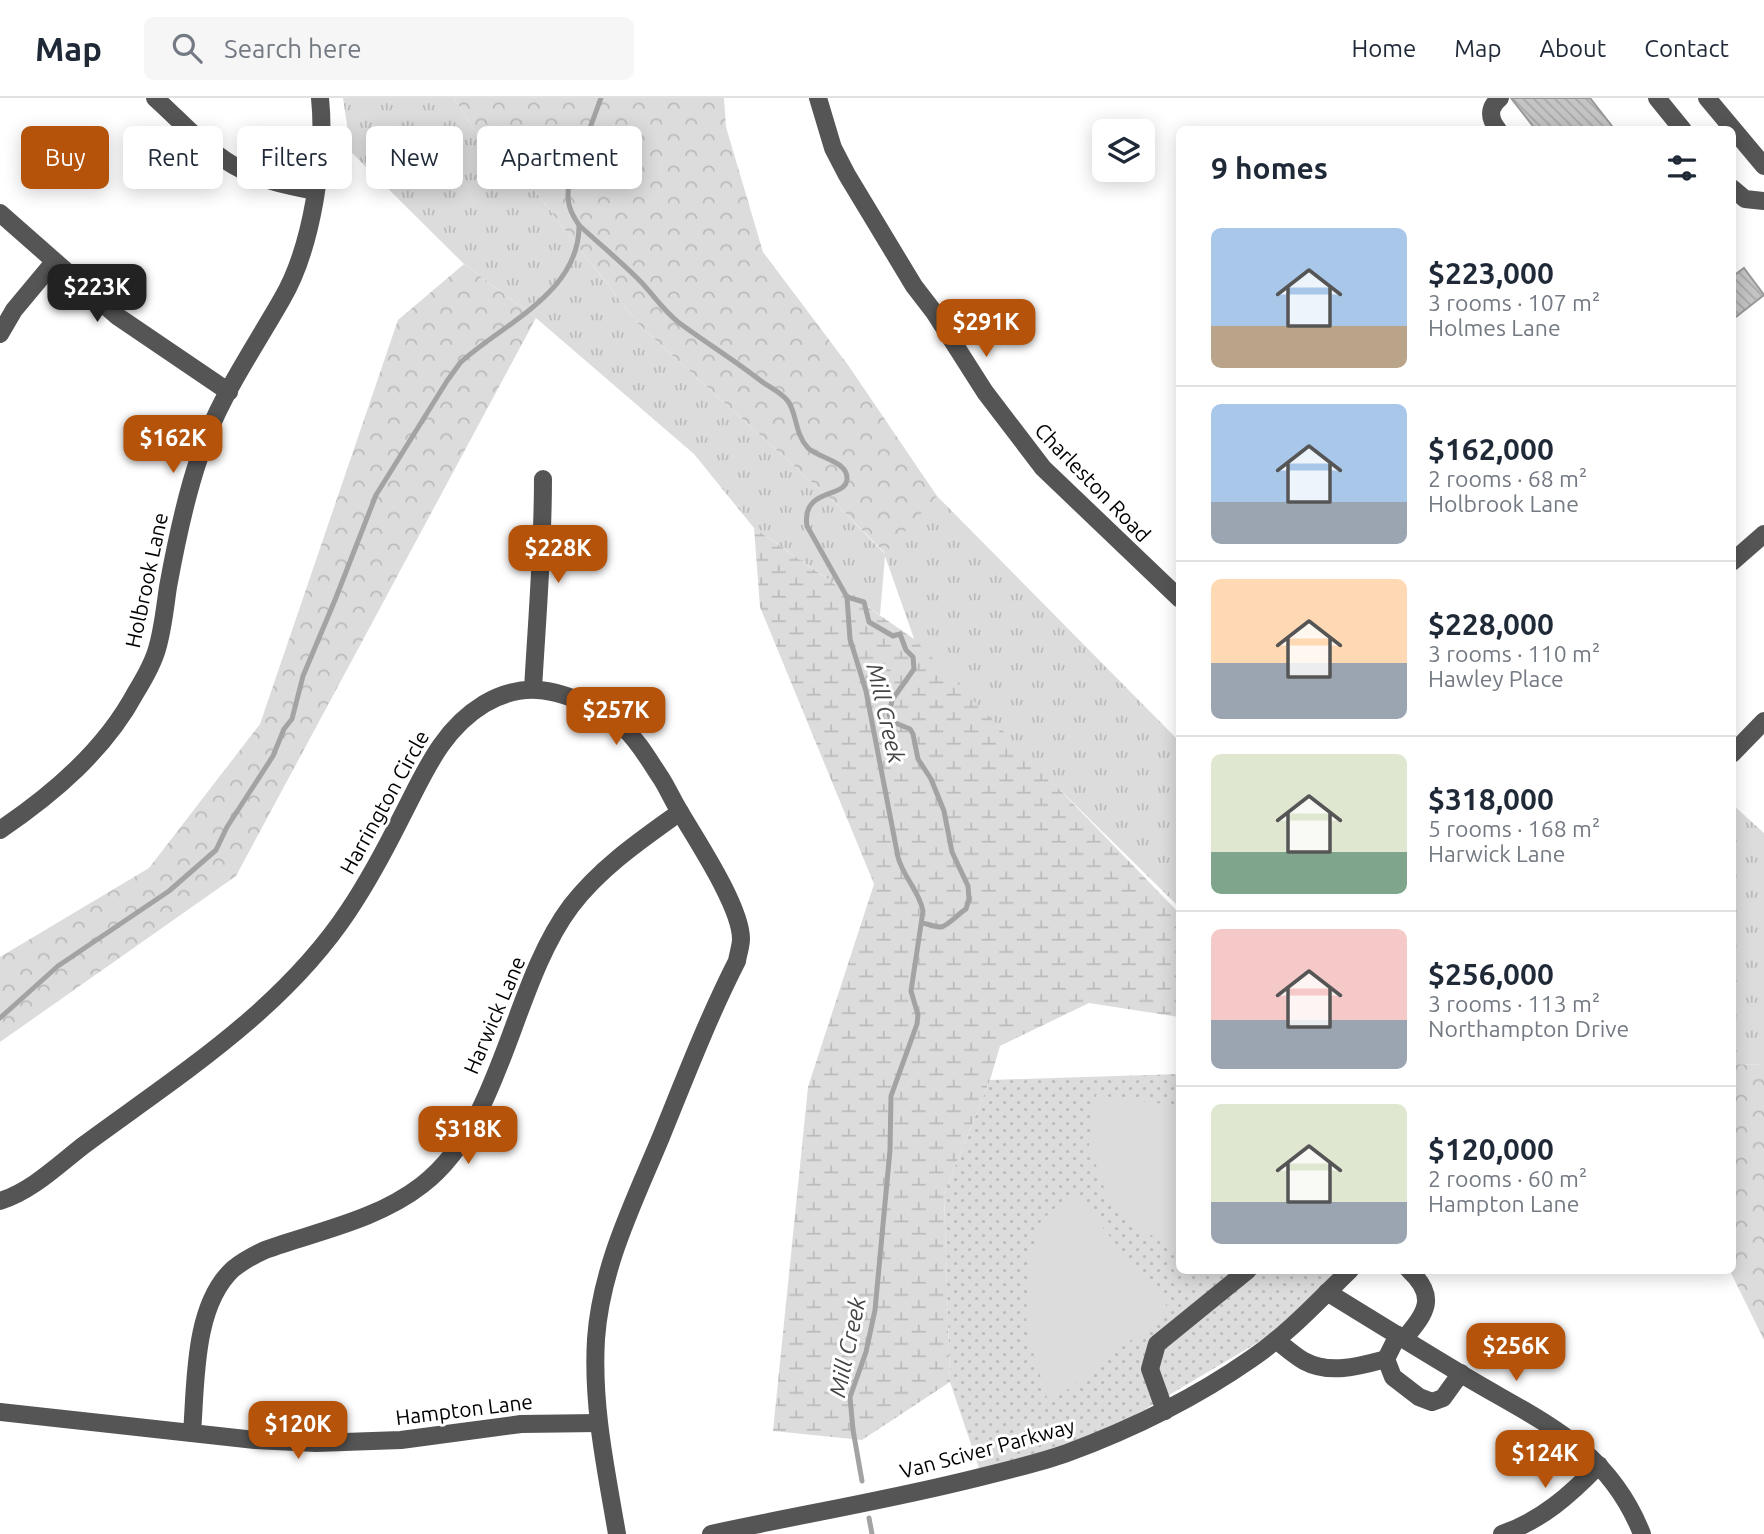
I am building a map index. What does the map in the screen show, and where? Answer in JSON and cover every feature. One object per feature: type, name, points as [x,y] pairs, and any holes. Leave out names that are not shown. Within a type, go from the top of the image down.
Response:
[{"type":"street","points":[[155,98],[224,159],[242,170],[271,181],[315,191]]},
{"type":"street","name":"Holbrook Lane","points":[[0,830],[39,802],[109,734],[136,693],[157,650],[186,505],[208,432],[289,285],[310,223],[321,131],[320,98]]},
{"type":"street","name":"Charleston Road","points":[[818,98],[833,148],[847,175],[914,286],[985,392],[1043,468],[1176,595]]},
{"type":"street","points":[[1495,126],[1490,113],[1493,103],[1500,98]]},
{"type":"street","points":[[1657,98],[1680,126]]},
{"type":"street","points":[[1707,98],[1730,126]]},
{"type":"street","points":[[1736,133],[1764,166]]},
{"type":"street","points":[[1736,191],[1745,199],[1764,201]]},
{"type":"street","points":[[0,214],[136,330],[229,392]]},
{"type":"street","points":[[0,334],[14,310],[54,262]]},
{"type":"street","points":[[533,690],[543,480]]},
{"type":"street","points":[[1736,558],[1764,534]]},
{"type":"street","name":"Harrington Circle","points":[[0,1201],[11,1198],[43,1177],[190,1067],[279,994],[318,953],[350,908],[378,862],[437,748],[452,730],[485,703],[507,693],[548,689],[603,712],[637,741],[720,883],[741,938],[737,961],[638,1189],[612,1262],[599,1312],[596,1338],[598,1423],[617,1534]]},
{"type":"street","points":[[1736,750],[1764,721]]},
{"type":"street","name":"Harwick Lane","points":[[192,1433],[200,1340],[211,1302],[220,1285],[232,1270],[247,1259],[265,1250],[383,1209],[405,1198],[442,1167],[468,1132],[538,968],[571,906],[615,860],[680,812]]},
{"type":"street","points":[[1165,1411],[1150,1369],[1157,1344],[1243,1274]]},
{"type":"street","name":"Van Sciver Parkway","points":[[711,1534],[896,1497],[1026,1466],[1068,1453],[1165,1411],[1218,1381],[1276,1340],[1346,1274]]},
{"type":"street","points":[[1276,1340],[1304,1360],[1323,1368],[1353,1367],[1386,1359],[1401,1337],[1420,1320],[1427,1306],[1426,1292],[1413,1274]]},
{"type":"street","points":[[1327,1292],[1542,1420],[1576,1444],[1599,1465],[1623,1498],[1642,1534]]},
{"type":"street","points":[[1386,1359],[1393,1377],[1419,1397],[1432,1402],[1443,1398],[1461,1373]]},
{"type":"street","name":"Hampton Lane","points":[[0,1412],[286,1442],[344,1443],[427,1437],[521,1424],[598,1423]]},
{"type":"street","points":[[1502,1534],[1541,1516],[1568,1497],[1599,1465]]},
{"type":"green space","points":[[343,98],[454,98],[477,134],[477,189],[535,191],[639,325],[840,508],[884,553],[937,496],[1176,738],[1176,904],[918,650],[885,556],[880,615],[754,528],[694,454],[536,318],[464,264],[388,189],[463,189],[463,126],[366,126],[366,167],[352,153],[352,126],[347,126]]},
{"type":"green space","points":[[454,98],[724,98],[726,127],[763,252],[848,365],[937,496],[885,553],[840,508],[639,325],[532,189],[642,189],[642,126],[477,126],[477,134]]},
{"type":"green space","points":[[464,264],[536,318],[236,876],[0,1042],[0,957],[149,868],[260,724],[398,320]]},
{"type":"green space","points":[[754,528],[914,639],[1176,910],[1176,1017],[1089,1003],[1000,1046],[990,1080],[944,1194],[950,1382],[862,1440],[773,1431],[808,1087],[874,884],[760,607]]},
{"type":"green space","points":[[1736,808],[1764,833],[1764,1065],[1736,1064]]},
{"type":"green space","points":[[1736,1064],[1764,1065],[1764,1340],[1731,1274],[1736,1274]]},
{"type":"green space","points":[[1176,1074],[1176,1274],[1348,1274],[1326,1302],[1073,1452],[982,1477],[950,1382],[944,1194],[990,1080]]},
{"type":"green space","points":[[1096,1095],[1176,1106],[1176,1245],[1160,1241],[1129,1220],[1105,1191],[1089,1145]]},
{"type":"green space","points":[[1073,1191],[1170,1310],[1049,1404],[1032,1349],[1026,1318],[1028,1267],[1041,1221]]},
{"type":"building","points":[[1511,98],[1590,98],[1612,126],[1533,126]]},
{"type":"building","points":[[1744,268],[1764,295],[1736,317],[1736,274]]},
{"type":"waterway","name":"Mill Creek","points":[[601,98],[569,185],[568,202],[579,225],[635,276],[673,318],[784,397],[793,410],[803,442],[808,448],[838,464],[846,473],[845,485],[817,499],[811,505],[807,514],[807,526],[847,597],[850,639],[866,691],[898,857],[923,911],[911,991],[918,1015],[917,1024],[891,1096],[890,1150],[875,1310],[866,1352],[850,1397],[862,1481]]},
{"type":"waterway","points":[[0,1018],[58,966],[169,891],[216,850],[227,827],[273,756],[284,729],[292,719],[303,676],[376,495],[460,363],[536,305],[567,270],[576,249],[579,225]]},
{"type":"waterway","points":[[847,597],[864,602],[869,622],[893,636],[900,634],[906,650],[913,657],[914,669],[892,700],[889,715],[893,722],[910,729],[913,734],[918,759],[931,779],[944,811],[952,852],[968,886],[969,899],[966,909],[950,922],[941,927],[922,923]]},
{"type":"waterway","name":"Mill Creek","points":[[869,1518],[872,1534]]}]
